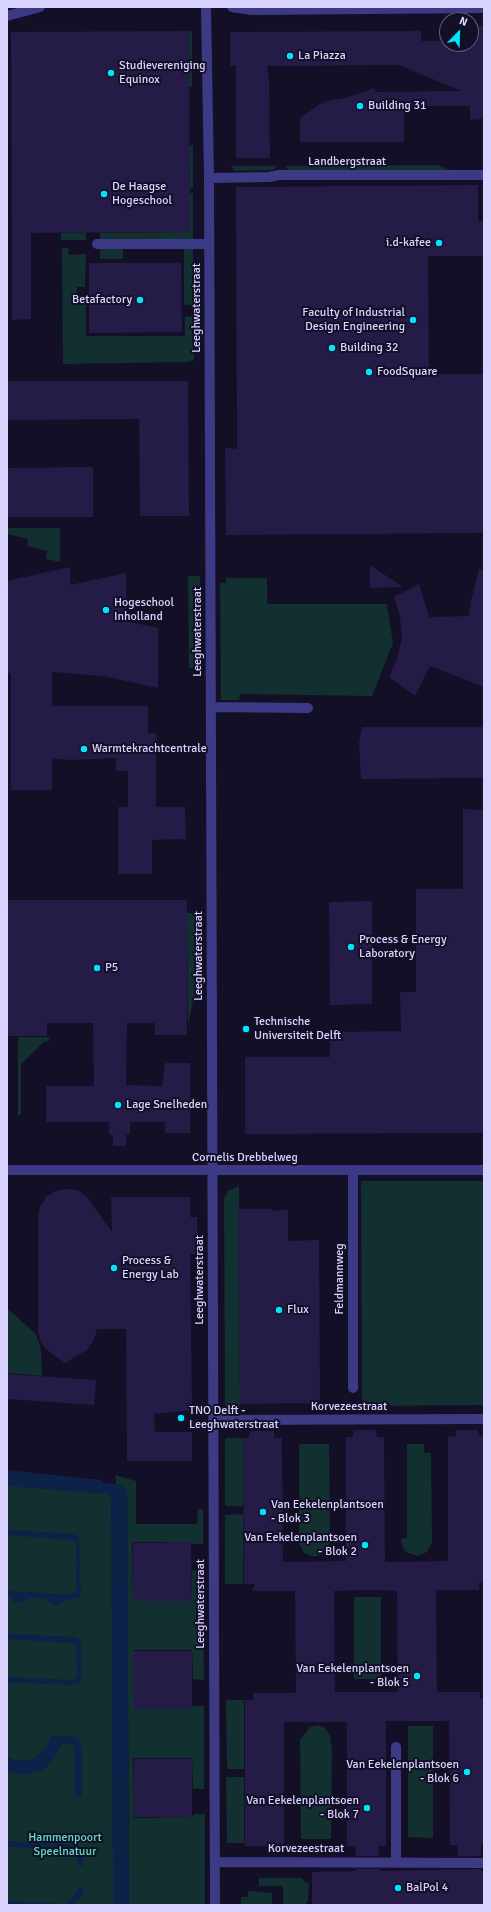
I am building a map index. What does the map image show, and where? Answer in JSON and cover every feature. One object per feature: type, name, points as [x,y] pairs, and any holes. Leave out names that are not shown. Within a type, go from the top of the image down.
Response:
[{"type":"street","points":[[7,16],[40,7]]},
{"type":"street","name":"Leeghwaterstraat","points":[[206,7],[209,178],[216,1905]]},
{"type":"street","points":[[232,7],[252,10],[484,8]]},
{"type":"street","name":"Landbergstraat","points":[[209,178],[269,177],[279,175],[484,175]]},
{"type":"street","points":[[97,244],[209,244]]},
{"type":"street","points":[[211,707],[308,708]]},
{"type":"street","name":"Cornelis Drebbelweg","points":[[7,1170],[484,1170]]},
{"type":"street","name":"Feldmannweg","points":[[353,1170],[353,1388]]},
{"type":"street","name":"Korvezeestraat","points":[[214,1420],[484,1419]]},
{"type":"street","points":[[396,1747],[396,1863]]},
{"type":"street","name":"Korvezeestraat","points":[[215,1862],[484,1863]]},
{"type":"green space","points":[[189,31],[192,31],[192,87],[189,87]]},
{"type":"green space","points":[[193,145],[193,188],[190,189],[189,146]]},
{"type":"green space","points":[[439,165],[449,170],[289,170],[285,166]]},
{"type":"green space","points":[[231,166],[277,166],[273,170],[235,171]]},
{"type":"green space","points":[[190,193],[193,193],[193,240],[100,239],[100,233],[189,232]]},
{"type":"green space","points":[[61,233],[86,233],[86,240],[61,240]]},
{"type":"green space","points":[[62,248],[68,248],[69,255],[86,254],[85,287],[77,287],[76,300],[86,300],[86,336],[185,336],[185,317],[193,316],[194,360],[188,362],[63,364]]},
{"type":"green space","points":[[100,248],[123,248],[123,259],[100,259]]},
{"type":"green space","points":[[184,248],[193,248],[193,305],[184,305]]},
{"type":"green space","points":[[7,528],[60,528],[60,562],[46,559],[47,551],[27,546],[28,539],[7,534]]},
{"type":"green space","points":[[188,576],[200,576],[199,668],[189,668]]},
{"type":"green space","points":[[226,578],[267,578],[267,604],[387,604],[393,643],[372,696],[240,694],[239,700],[221,700],[220,583],[226,583]]},
{"type":"green space","points":[[187,913],[200,913],[200,982],[197,982],[188,1025]]},
{"type":"green space","points":[[18,1037],[49,1037],[49,1041],[44,1042],[21,1064],[21,1114],[18,1116]]},
{"type":"green space","points":[[361,1181],[484,1181],[484,1405],[362,1406]]},
{"type":"green space","points":[[239,1186],[240,1408],[225,1408],[224,1199],[228,1191]]},
{"type":"green space","points":[[7,1310],[9,1310],[36,1334],[41,1350],[42,1376],[7,1373]]},
{"type":"green space","points":[[225,1438],[243,1438],[243,1506],[225,1506]]},
{"type":"green space","points":[[299,1444],[329,1444],[330,1543],[324,1553],[314,1557],[304,1553],[299,1543]]},
{"type":"green space","points":[[407,1444],[424,1444],[424,1453],[431,1453],[432,1542],[427,1552],[417,1556],[406,1552],[403,1548],[401,1539],[407,1538]]},
{"type":"green space","points":[[115,1475],[136,1481],[136,1524],[197,1524],[198,1509],[203,1509],[203,1544],[192,1544],[192,1542],[132,1542],[133,1601],[192,1601],[192,1570],[203,1571],[204,1680],[193,1679],[192,1650],[133,1650],[133,1709],[192,1709],[192,1706],[204,1706],[204,1789],[193,1789],[192,1758],[133,1758],[134,1818],[193,1817],[193,1814],[205,1814],[205,1905],[129,1905],[127,1490],[116,1484]]},
{"type":"green space","name":"Hammenpoort Speelnatuur","points":[[7,1478],[119,1491],[124,1905],[7,1905]]},
{"type":"green space","points":[[243,1514],[243,1584],[225,1584],[225,1515]]},
{"type":"green space","points":[[354,1597],[381,1597],[381,1679],[354,1679]]},
{"type":"green space","points":[[226,1700],[244,1700],[244,1769],[227,1769]]},
{"type":"green space","points":[[318,1725],[325,1728],[330,1735],[332,1750],[331,1839],[301,1839],[300,1740],[310,1727]]},
{"type":"green space","points":[[408,1726],[433,1726],[433,1838],[408,1837]]},
{"type":"green space","points":[[226,1777],[244,1777],[244,1843],[227,1843]]},
{"type":"green space","points":[[259,1878],[303,1878],[303,1881],[309,1883],[308,1902],[306,1902],[306,1905],[283,1904],[283,1886],[259,1886]]},
{"type":"green space","points":[[248,1891],[272,1893],[272,1905],[241,1905],[241,1897],[248,1897]]},
{"type":"water","points":[[7,1470],[101,1480],[104,1483],[116,1484],[127,1490],[129,1905],[113,1905],[111,1497],[107,1494],[7,1486]]},
{"type":"water","points":[[7,1530],[72,1534],[79,1537],[81,1596],[76,1599],[67,1599],[57,1606],[40,1598],[31,1598],[18,1603],[7,1597],[7,1591],[70,1594],[76,1590],[76,1544],[73,1540],[7,1535]]},
{"type":"water","points":[[7,1634],[76,1637],[81,1642],[81,1682],[71,1685],[7,1682],[7,1677],[73,1680],[77,1675],[76,1646],[74,1643],[7,1639]]},
{"type":"water","points":[[51,1736],[77,1737],[80,1741],[82,1746],[82,1796],[75,1795],[74,1745],[62,1743],[54,1759],[43,1770],[28,1775],[7,1772],[7,1757],[23,1761],[35,1758],[46,1748]]},
{"type":"water","points":[[7,1841],[78,1845],[83,1851],[83,1866],[78,1866],[77,1854],[74,1850],[7,1847]]},
{"type":"water","points":[[79,1887],[84,1891],[74,1904],[82,1905],[7,1905],[7,1901],[67,1904]]},
{"type":"building","points":[[479,26],[484,26],[484,119],[470,120],[470,106],[404,106],[404,142],[300,142],[300,118],[327,101],[345,98],[375,88],[375,92],[461,91],[399,65],[267,66],[269,79],[270,158],[236,158],[236,65],[230,66],[230,32],[421,31],[421,41],[439,41],[439,52],[479,52]]},
{"type":"building","points":[[189,31],[190,232],[31,233],[31,319],[12,320],[11,32]]},
{"type":"building","name":"Building 32","points":[[478,185],[478,221],[484,221],[484,256],[428,256],[429,374],[484,374],[484,533],[226,535],[225,448],[237,449],[236,187]]},
{"type":"building","points":[[89,263],[181,263],[182,332],[89,333]]},
{"type":"building","points":[[7,381],[188,381],[189,516],[140,516],[139,419],[7,420]]},
{"type":"building","points":[[93,467],[93,517],[7,517],[7,468]]},
{"type":"building","points":[[370,565],[403,587],[370,588]]},
{"type":"building","points":[[70,567],[70,585],[126,573],[126,621],[158,628],[158,688],[103,676],[52,672],[52,706],[148,706],[148,733],[156,733],[156,807],[185,807],[186,839],[152,840],[152,874],[118,874],[118,807],[128,807],[128,771],[116,771],[116,758],[70,760],[52,758],[52,790],[11,790],[11,673],[7,673],[7,581]]},
{"type":"building","points":[[479,569],[484,570],[484,687],[430,666],[415,696],[389,677],[397,659],[402,638],[400,616],[394,597],[419,584],[429,617],[469,616]]},
{"type":"building","points":[[362,727],[484,727],[484,778],[361,779],[359,743]]},
{"type":"building","points":[[463,809],[484,810],[484,1133],[245,1134],[245,1057],[330,1057],[330,1032],[401,1031],[400,992],[416,992],[416,889],[463,889]]},
{"type":"building","name":"P5","points":[[7,900],[187,900],[187,1035],[155,1035],[155,1023],[127,1023],[126,1085],[162,1086],[165,1063],[190,1063],[190,1133],[165,1133],[165,1122],[130,1122],[130,1134],[126,1135],[126,1146],[113,1146],[113,1135],[109,1134],[109,1122],[46,1122],[46,1086],[94,1086],[93,1023],[47,1023],[47,1036],[7,1036]]},
{"type":"building","name":"Process & Energy Laboratory","points":[[372,901],[372,1004],[330,1005],[329,902]]},
{"type":"building","points":[[64,1189],[78,1190],[88,1198],[112,1232],[111,1197],[190,1197],[190,1217],[197,1217],[197,1254],[190,1254],[192,1410],[154,1414],[155,1432],[192,1432],[192,1461],[127,1461],[126,1329],[97,1329],[94,1340],[87,1350],[65,1363],[48,1351],[41,1343],[38,1332],[38,1215],[40,1207],[46,1197],[55,1191]]},
{"type":"building","name":"Flux","points":[[238,1209],[272,1209],[272,1211],[288,1209],[288,1241],[319,1240],[320,1403],[240,1404]]},
{"type":"building","points":[[7,1374],[96,1380],[94,1405],[7,1399]]},
{"type":"building","points":[[353,1430],[376,1430],[377,1437],[384,1437],[385,1562],[448,1561],[448,1437],[456,1436],[456,1430],[478,1430],[479,1436],[484,1436],[484,1583],[479,1583],[479,1590],[436,1590],[437,1692],[480,1692],[480,1699],[484,1698],[484,1845],[481,1845],[481,1856],[458,1856],[458,1845],[450,1845],[449,1721],[386,1721],[386,1846],[378,1846],[379,1856],[356,1856],[355,1846],[347,1846],[347,1722],[284,1722],[284,1846],[245,1846],[245,1700],[253,1700],[253,1693],[296,1693],[295,1591],[252,1591],[255,1584],[244,1584],[243,1438],[248,1438],[251,1431],[274,1431],[274,1438],[282,1438],[283,1562],[346,1561],[346,1437],[353,1437]],"holes":[[[334,1591],[397,1591],[398,1692],[335,1692]]]},
{"type":"building","points":[[191,1542],[192,1601],[133,1601],[133,1543]]},
{"type":"building","points":[[133,1651],[192,1651],[192,1709],[133,1709]]},
{"type":"building","points":[[134,1759],[192,1759],[192,1817],[134,1817]]},
{"type":"building","name":"BalPol 4","points":[[356,1869],[379,1869],[379,1871],[481,1869],[481,1871],[484,1871],[484,1905],[312,1905],[312,1872],[356,1871]]},
{"type":"place","name":"La Piazza","points":[[290,56]]},
{"type":"place","name":"Studievereniging Equinox","points":[[111,73]]},
{"type":"place","name":"Building 31","points":[[360,106]]},
{"type":"place","name":"De Haagse Hogeschool","points":[[104,194]]},
{"type":"place","name":"i.d-kafee","points":[[439,243]]},
{"type":"place","name":"Betafactory","points":[[140,300]]},
{"type":"place","name":"Faculty of Industrial Design Engineering","points":[[413,320]]},
{"type":"place","name":"Building 32","points":[[332,348]]},
{"type":"place","name":"FoodSquare","points":[[369,372]]},
{"type":"place","name":"Hogeschool Inholland","points":[[106,610]]},
{"type":"place","name":"Warmtekrachtcentrale","points":[[84,749]]},
{"type":"place","name":"Process & Energy Laboratory","points":[[351,947]]},
{"type":"place","name":"P5","points":[[97,968]]},
{"type":"place","name":"Technische Universiteit Delft","points":[[246,1029]]},
{"type":"place","name":"Lage Snelheden","points":[[118,1105]]},
{"type":"place","name":"Process & Energy Lab","points":[[114,1268]]},
{"type":"place","name":"Flux","points":[[279,1310]]},
{"type":"place","name":"TNO Delft - Leeghwaterstraat","points":[[181,1418]]},
{"type":"place","name":"Van Eekelenplantsoen - Blok 3","points":[[263,1512]]},
{"type":"place","name":"Van Eekelenplantsoen - Blok 2","points":[[365,1545]]},
{"type":"place","name":"Van Eekelenplantsoen - Blok 5","points":[[417,1676]]},
{"type":"place","name":"Van Eekelenplantsoen - Blok 6","points":[[467,1772]]},
{"type":"place","name":"Van Eekelenplantsoen - Blok 7","points":[[367,1808]]},
{"type":"place","name":"BalPol 4","points":[[398,1888]]}]
